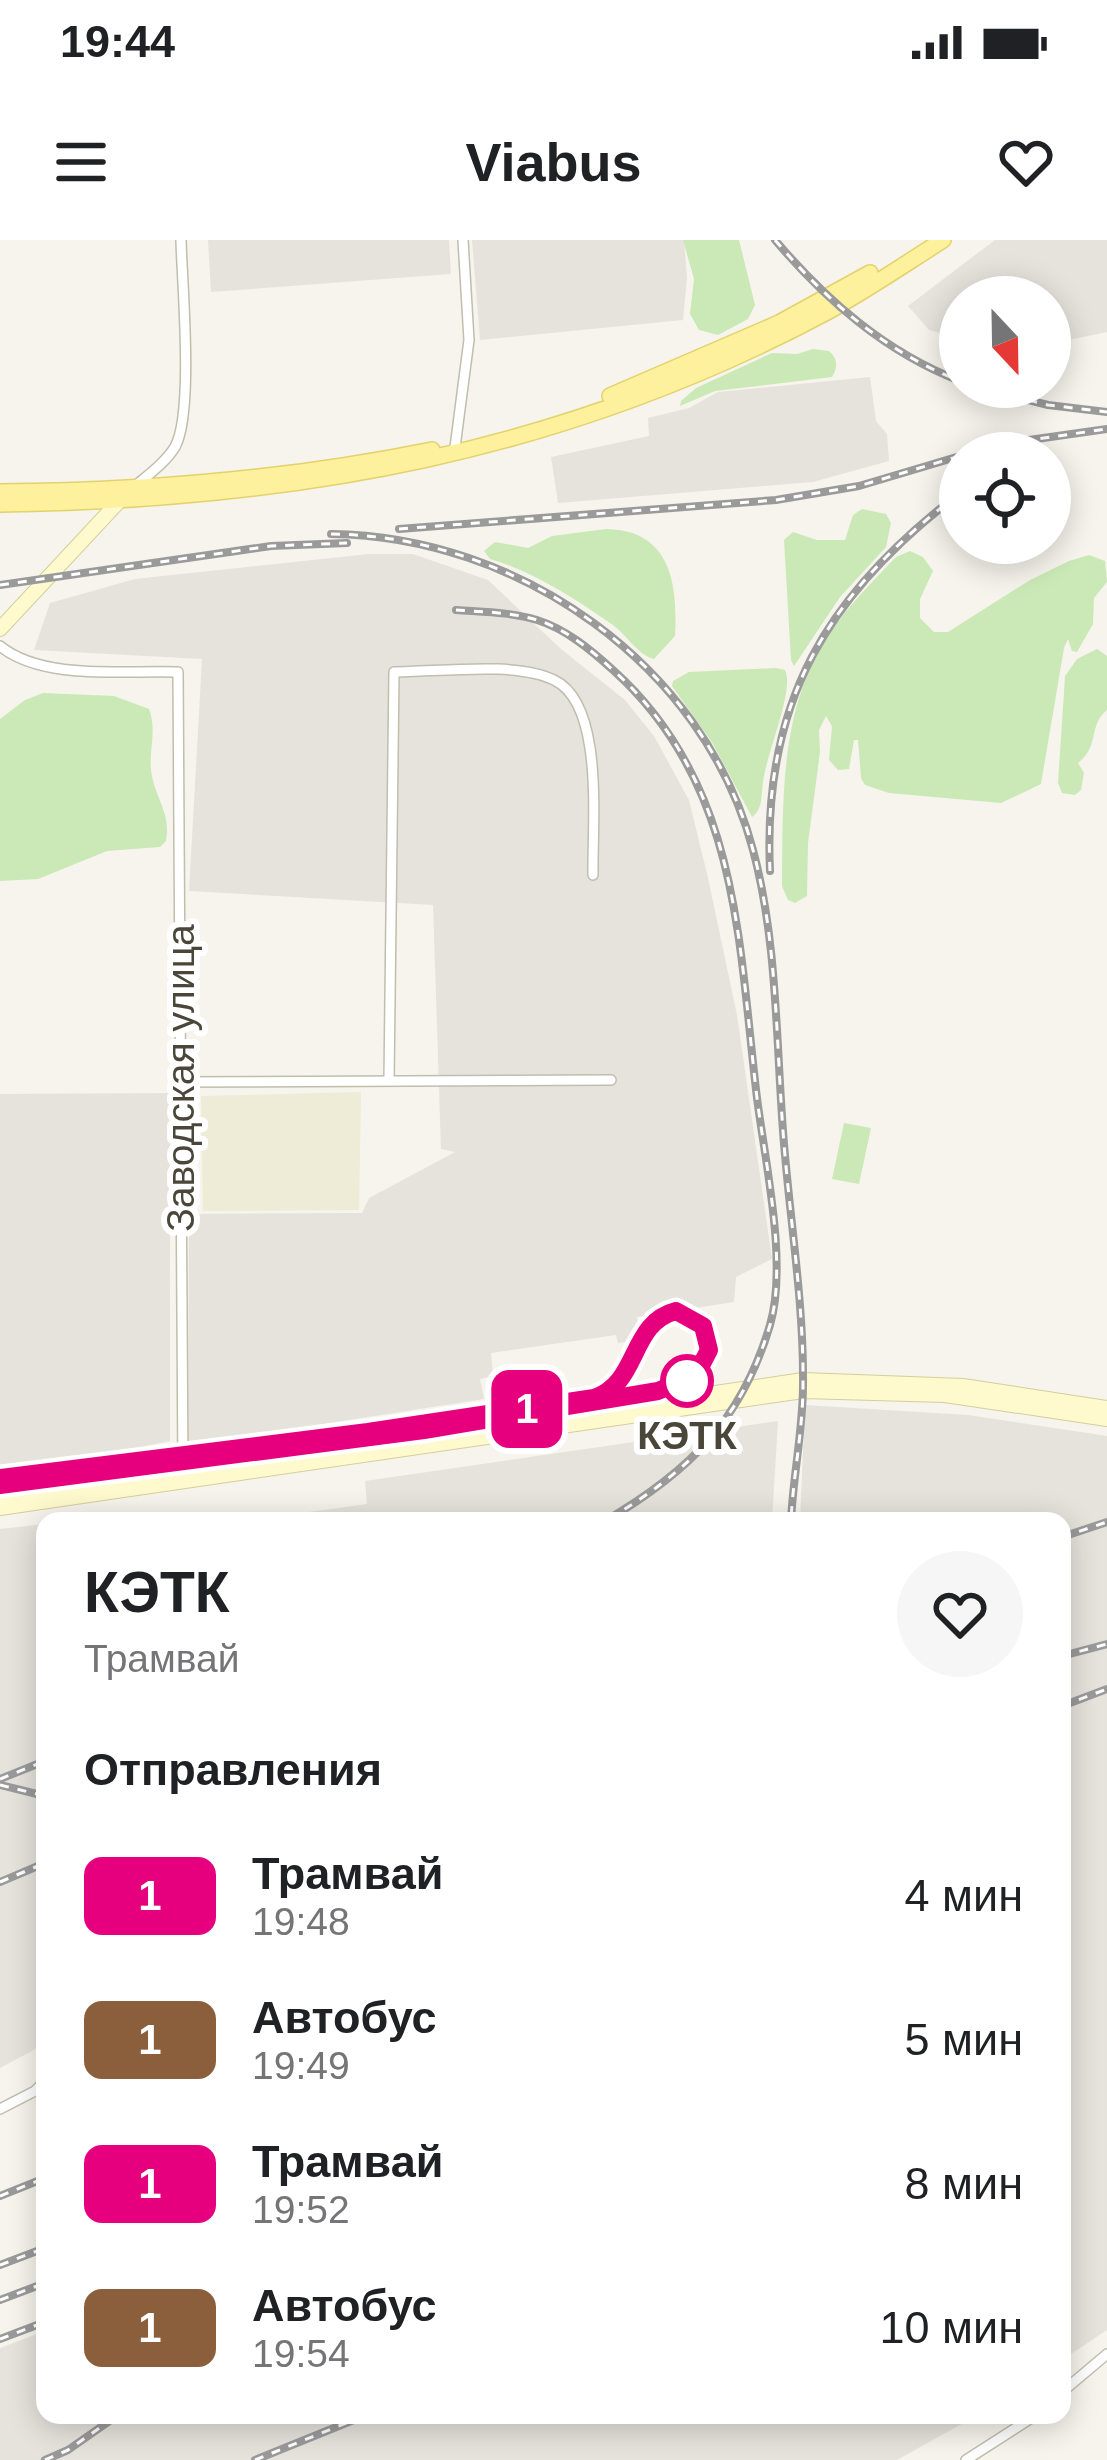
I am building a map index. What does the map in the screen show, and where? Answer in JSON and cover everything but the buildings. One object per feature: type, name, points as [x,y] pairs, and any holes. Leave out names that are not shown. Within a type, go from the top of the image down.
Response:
[{"type":"main road","points":[[0,492],[130,490],[273,477],[455,450],[587,405],[698,359],[814,306],[923,240]]},
{"type":"main road","points":[[0,504],[116,502],[296,484],[570,422],[702,370],[831,310],[943,240]]},
{"type":"main road","points":[[0,629],[130,490]]},
{"type":"main road","points":[[0,1508],[803,1380],[963,1386],[1107,1408]]},
{"type":"main road","points":[[0,1498],[184,1479],[803,1391],[945,1395],[1107,1419]]},
{"type":"street","points":[[130,490],[172,451],[180,432],[182,240]]},
{"type":"street","points":[[455,450],[469,340],[464,240]]},
{"type":"street","name":"Заводская улица","points":[[0,646],[20,660],[45,668],[178,672],[184,1479]]},
{"type":"street","points":[[389,1080],[394,673],[512,671],[556,681],[573,694],[588,729],[593,875]]},
{"type":"street","points":[[180,1082],[611,1080]]},
{"type":"street","points":[[0,2109],[36,2090]]},
{"type":"street","points":[[1071,2384],[1107,2354]]},
{"type":"street","points":[[966,2460],[1022,2424]]},
{"type":"shaded area","points":[[208,240],[449,240],[451,274],[211,292]]},
{"type":"shaded area","points":[[472,240],[684,240],[683,320],[480,340]]},
{"type":"shaded area","points":[[995,240],[1107,240],[1107,332],[1071,340],[1071,276],[948,276]]},
{"type":"shaded area","points":[[939,282],[939,333],[929,330],[908,306]]},
{"type":"shaded area","points":[[870,377],[876,421],[887,434],[889,461],[813,482],[558,503],[551,457],[649,436],[648,418],[689,408],[718,392]]},
{"type":"shaded area","points":[[369,554],[413,554],[488,580],[561,649],[625,700],[654,736],[689,800],[708,878],[737,1015],[772,1259],[736,1277],[734,1302],[637,1317],[640,1340],[618,1343],[616,1335],[491,1353],[493,1376],[480,1379],[484,1399],[188,1445],[189,1214],[362,1213],[369,1198],[455,1152],[441,1149],[433,905],[189,891],[202,659],[34,650],[50,603],[135,579]]},
{"type":"shaded area","points":[[361,1092],[359,1210],[203,1211],[201,1096]]},
{"type":"shaded area","points":[[170,1093],[170,1441],[64,1463],[0,1466],[0,1094]]},
{"type":"shaded area","points":[[805,1405],[968,1415],[1107,1436],[1107,2330],[1071,2354],[1071,1512],[800,1512]]},
{"type":"shaded area","points":[[778,1421],[773,1512],[309,1512],[367,1504],[365,1481]]},
{"type":"shaded area","points":[[36,1525],[36,2049],[0,2068],[0,1529]]},
{"type":"shaded area","points":[[36,2334],[36,2424],[962,2424],[897,2460],[0,2460],[0,2348]]},
{"type":"green space","points":[[683,240],[739,240],[755,305],[748,319],[718,335],[699,330],[690,314],[694,279]]},
{"type":"green space","points":[[829,351],[834,357],[832,377],[715,391],[680,406],[696,388],[772,353]]},
{"type":"green space","points":[[862,509],[886,514],[891,523],[886,547],[840,597],[794,666],[784,540],[793,532],[817,540],[845,540],[853,515]]},
{"type":"green space","points":[[606,529],[645,539],[666,563],[675,597],[675,636],[654,659],[582,604],[490,559],[484,551],[495,542],[528,548],[552,536]]},
{"type":"green space","points":[[910,551],[923,557],[933,571],[920,599],[920,618],[934,632],[948,632],[1030,580],[1089,555],[1105,561],[1107,582],[1094,598],[1093,624],[1077,652],[1068,639],[1064,648],[1041,784],[1001,803],[889,793],[865,785],[858,740],[854,740],[849,769],[838,770],[829,760],[832,726],[826,716],[819,730],[807,896],[795,903],[788,900],[782,886],[783,821],[787,756],[801,693],[829,634],[896,557]]},
{"type":"green space","points":[[1097,649],[1107,656],[1107,710],[1078,763],[1084,773],[1081,790],[1075,795],[1062,793],[1058,783],[1065,676],[1077,659]]},
{"type":"green space","points":[[785,670],[786,692],[760,806],[752,817],[713,744],[672,686],[689,672]]},
{"type":"green space","points":[[43,693],[114,696],[149,709],[152,776],[167,823],[166,841],[160,847],[107,851],[38,879],[0,881],[0,719]]},
{"type":"green space","points":[[844,1123],[871,1128],[859,1184],[832,1179]]},
{"type":"tram line","points":[[0,1478],[594,1398],[620,1380],[650,1328],[676,1311],[696,1322],[710,1348],[694,1376],[659,1391],[366,1438],[0,1485]]},
{"type":"tram line","name":"1","points":[[0,1478],[594,1398],[617,1387],[646,1330],[664,1314],[676,1311],[697,1320],[709,1340],[707,1358],[696,1375],[653,1392],[424,1430],[0,1485]]},
{"type":"railway","points":[[775,240],[858,322],[939,372]]},
{"type":"railway","points":[[1071,408],[1107,412]]},
{"type":"railway","points":[[1071,434],[1107,429]]},
{"type":"railway","points":[[399,529],[776,500],[859,486],[939,462]]},
{"type":"railway","points":[[770,871],[770,810],[778,754],[792,703],[813,656],[873,570],[939,510]]},
{"type":"railway","points":[[331,534],[401,541],[469,558],[534,586],[594,623],[647,669],[693,722],[728,783],[761,884],[774,989],[803,1353],[792,1512]]},
{"type":"railway","points":[[0,585],[271,546],[347,543]]},
{"type":"railway","points":[[456,610],[517,615],[558,629],[605,662],[655,715],[686,763],[709,814],[737,924],[776,1243],[770,1325],[728,1416],[687,1462],[619,1512]]},
{"type":"railway","points":[[1071,1534],[1107,1522]]},
{"type":"railway","points":[[1071,1654],[1107,1644]]},
{"type":"railway","points":[[1071,1703],[1107,1689]]},
{"type":"railway","points":[[0,1779],[36,1765]]},
{"type":"railway","points":[[0,1785],[36,1794]]},
{"type":"railway","points":[[0,1882],[36,1867]]},
{"type":"railway","points":[[0,2196],[36,2182]]},
{"type":"railway","points":[[0,2265],[36,2251]]},
{"type":"railway","points":[[0,2300],[36,2286]]},
{"type":"railway","points":[[0,2339],[36,2325]]},
{"type":"railway","points":[[45,2460],[105,2424]]},
{"type":"railway","points":[[255,2460],[344,2424]]},
{"type":"place","name":"КЭТК","points":[[687,1381]]}]
